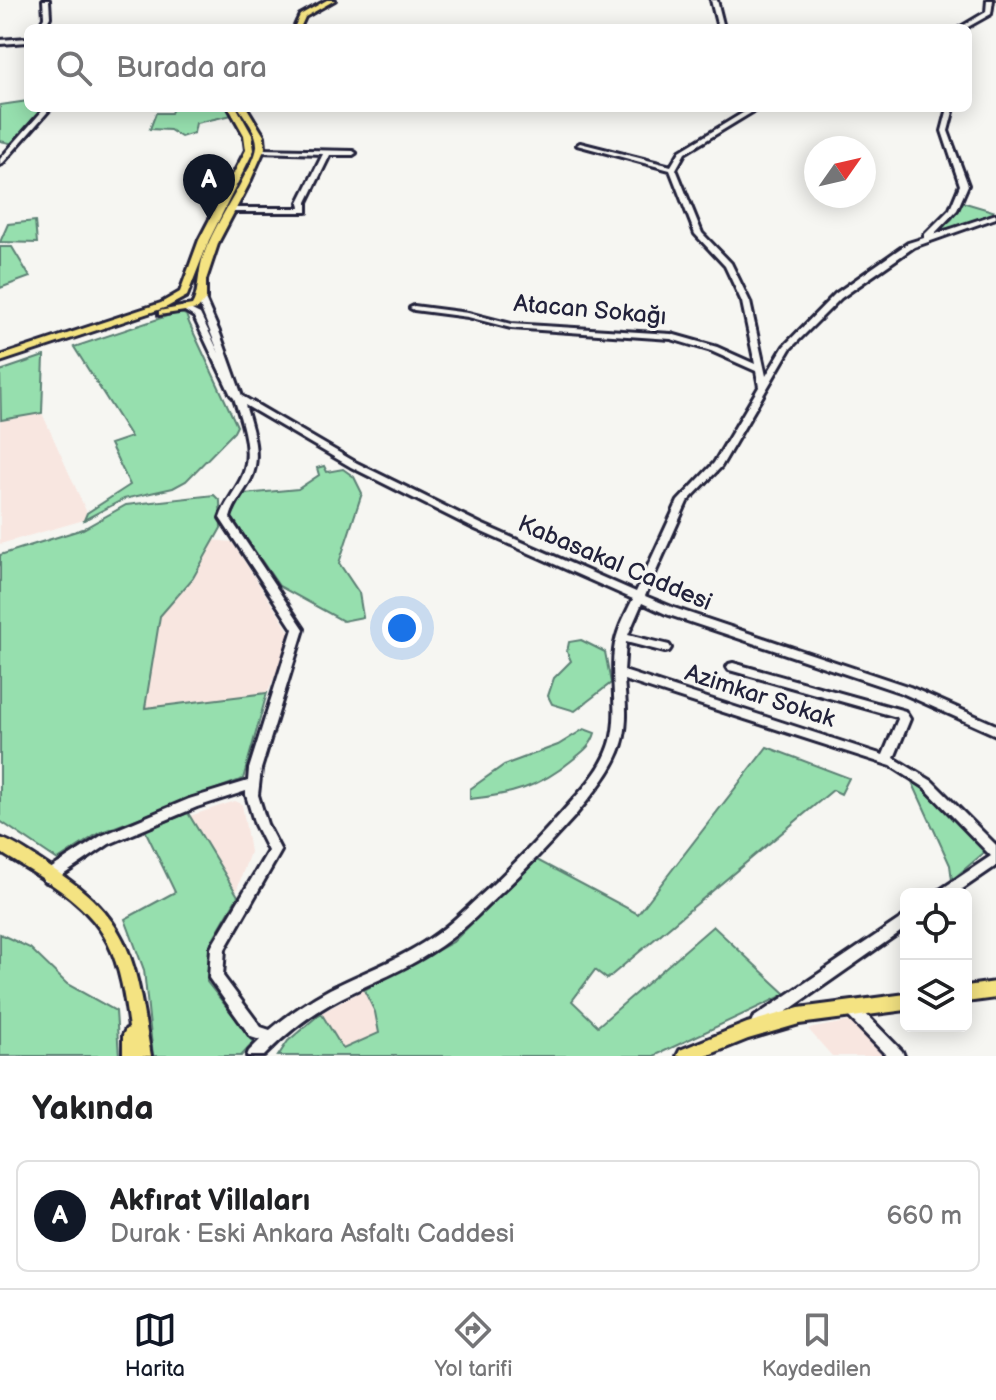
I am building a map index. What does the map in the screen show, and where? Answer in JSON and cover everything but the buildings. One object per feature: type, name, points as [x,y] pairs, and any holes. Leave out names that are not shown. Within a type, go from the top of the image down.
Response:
[{"type":"main road","points":[[288,24],[322,0]]},
{"type":"main road","points":[[299,24],[302,16],[332,0]]},
{"type":"main road","points":[[0,368],[181,303],[204,240],[250,150],[248,135],[235,112]]},
{"type":"main road","points":[[0,359],[181,303],[195,307],[201,299],[201,286],[216,240],[260,151],[260,136],[245,112]]},
{"type":"main road","points":[[0,844],[88,905],[107,925],[126,972],[142,1056]]},
{"type":"main road","points":[[972,993],[996,990]]},
{"type":"main road","points":[[132,1003],[132,1056]]},
{"type":"main road","points":[[686,1056],[747,1031],[799,1016],[900,1003]]},
{"type":"street","points":[[43,24],[47,17],[46,0]]},
{"type":"street","points":[[714,0],[720,24]]},
{"type":"street","points":[[969,24],[989,13],[990,0]]},
{"type":"street","points":[[0,42],[24,40]]},
{"type":"street","points":[[0,163],[45,112]]},
{"type":"street","points":[[749,112],[682,152],[673,169],[699,234],[728,265],[746,302],[764,388]]},
{"type":"street","points":[[254,1056],[271,1037],[315,1002],[440,941],[467,919],[584,795],[613,753],[620,723],[621,637],[683,501],[718,465],[787,348],[821,312],[851,287],[926,238],[948,218],[962,194],[964,180],[945,131],[950,112]]},
{"type":"street","points":[[580,145],[673,169]]},
{"type":"street","points":[[260,151],[353,153]]},
{"type":"street","points":[[230,210],[295,213],[304,210],[303,202],[327,153]]},
{"type":"street","points":[[926,238],[996,216]]},
{"type":"street","points":[[201,299],[221,345],[252,451],[242,487],[230,498],[225,518],[299,629],[253,784],[252,795],[261,825],[275,851],[218,948],[216,978],[256,1032],[271,1037]]},
{"type":"street","points":[[181,303],[197,316],[235,395]]},
{"type":"street","name":"Atacan Sokağı","points":[[414,308],[468,315],[511,326],[671,337],[714,349],[759,369]]},
{"type":"street","name":"Kabasakal Caddesi","points":[[235,395],[385,481],[640,598],[710,626],[906,690],[996,730]]},
{"type":"street","name":"Azimkar Sokak","points":[[621,637],[665,648]]},
{"type":"street","name":"Azimkar Sokak","points":[[733,667],[901,714],[904,719],[887,760]]},
{"type":"street","name":"Azimkar Sokak","points":[[619,674],[887,760],[928,784],[996,856]]},
{"type":"street","points":[[49,877],[105,840],[253,784]]},
{"type":"street","points":[[953,888],[996,856]]},
{"type":"street","points":[[747,1031],[900,925]]},
{"type":"street","points":[[851,1009],[897,1056]]},
{"type":"shaded area","points":[[42,413],[87,513],[84,520],[0,544],[0,420]]},
{"type":"shaded area","points":[[212,540],[232,542],[293,637],[267,693],[144,709],[160,616],[193,578]]},
{"type":"shaded area","points":[[235,801],[242,804],[250,852],[236,892],[190,816]]},
{"type":"shaded area","points":[[364,990],[375,1012],[379,1033],[342,1049],[321,1013]]},
{"type":"shaded area","points":[[851,1021],[885,1056],[832,1056],[808,1029]]},
{"type":"green space","points":[[24,102],[24,112],[42,112],[14,144],[0,141],[0,105]]},
{"type":"green space","points":[[231,112],[232,115],[196,123],[194,133],[181,137],[170,130],[150,129],[156,113]]},
{"type":"green space","points":[[962,202],[996,212],[979,222],[938,230],[952,219]]},
{"type":"green space","points":[[35,221],[37,243],[0,242],[8,224]]},
{"type":"green space","points":[[0,247],[12,247],[30,277],[0,288]]},
{"type":"green space","points":[[179,312],[186,315],[237,426],[186,481],[173,488],[124,499],[84,520],[87,513],[130,485],[110,444],[131,437],[74,347]]},
{"type":"green space","points":[[44,356],[42,413],[1,420],[0,371]]},
{"type":"green space","points":[[324,466],[327,472],[343,469],[354,477],[362,493],[339,563],[359,593],[363,617],[343,621],[279,586],[231,516],[235,500],[244,494],[298,489],[319,475],[317,468]]},
{"type":"green space","points":[[214,495],[220,501],[221,528],[193,578],[160,616],[145,708],[267,693],[243,779],[99,833],[58,860],[0,821],[0,555],[83,529],[126,505]]},
{"type":"green space","points":[[581,640],[605,652],[611,683],[575,711],[552,704],[548,696],[554,678],[571,661],[567,652],[569,642]]},
{"type":"green space","points":[[584,729],[595,733],[589,746],[548,777],[511,792],[470,799],[470,789],[504,765],[558,745]]},
{"type":"green space","points":[[767,747],[849,778],[841,794],[833,790],[607,979],[595,970],[572,1001],[598,1026],[713,926],[786,994],[654,1056],[278,1056],[288,1041],[321,1013],[343,1049],[379,1033],[375,1012],[364,990],[453,942],[537,860],[638,914]]},
{"type":"green space","points":[[909,775],[986,851],[952,880],[950,865]]},
{"type":"green space","points":[[188,813],[238,896],[210,944],[207,982],[254,1042],[241,1056],[153,1056],[144,970],[125,919],[175,892],[145,830]]},
{"type":"green space","points":[[0,934],[30,948],[67,984],[116,1011],[119,1056],[0,1056]]},
{"type":"place","name":"Akfırat Villaları","points":[[209,220]]}]
